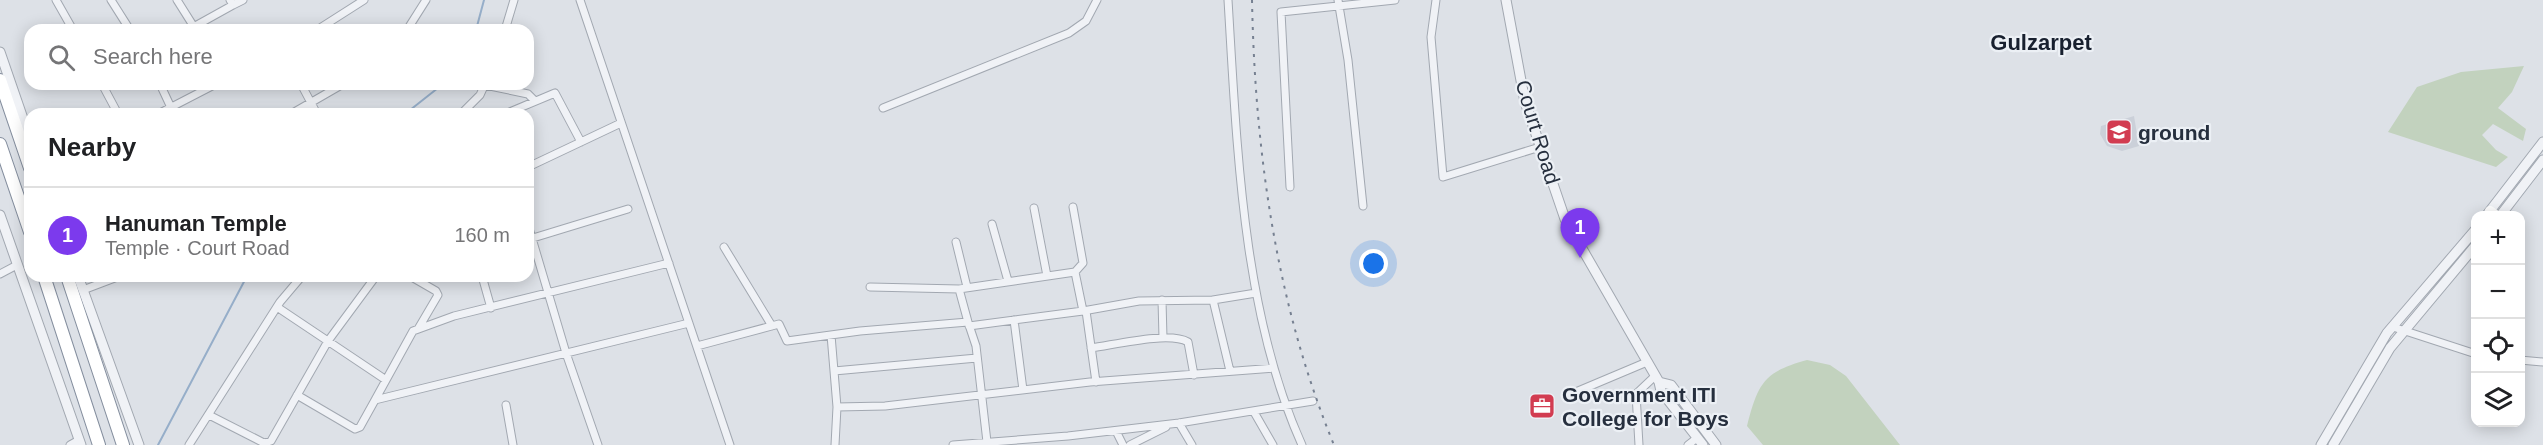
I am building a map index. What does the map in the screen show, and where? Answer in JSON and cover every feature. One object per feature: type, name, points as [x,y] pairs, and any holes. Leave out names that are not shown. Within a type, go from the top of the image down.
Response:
[{"type":"highway","points":[[0,81],[24,151]]},
{"type":"highway","points":[[0,144],[24,214]]},
{"type":"highway","points":[[46,282],[99,445]]},
{"type":"highway","points":[[69,282],[123,445]]},
{"type":"street","points":[[56,0],[70,24]]},
{"type":"street","points":[[111,0],[126,24]]},
{"type":"street","points":[[177,0],[189,24]]},
{"type":"street","points":[[198,24],[232,3],[243,0]]},
{"type":"street","points":[[326,24],[364,0]]},
{"type":"street","points":[[411,24],[426,0]]},
{"type":"street","points":[[507,24],[514,0]]},
{"type":"street","points":[[580,0],[730,445]]},
{"type":"street","points":[[883,108],[1069,33],[1086,21],[1097,0]]},
{"type":"street","points":[[1228,0],[1234,109],[1256,292],[1285,406],[1302,445]]},
{"type":"street","points":[[1290,187],[1281,12],[1338,2],[1395,0]]},
{"type":"street","points":[[1436,0],[1431,37],[1443,177],[1540,147]]},
{"type":"street","name":"Court Road","points":[[1506,0],[1526,102],[1565,219],[1657,379],[1661,391],[1700,442]]},
{"type":"street","points":[[1338,2],[1348,60],[1363,206]]},
{"type":"street","points":[[0,52],[24,122]]},
{"type":"street","points":[[105,90],[115,108]]},
{"type":"street","points":[[162,90],[171,106]]},
{"type":"street","points":[[168,108],[204,90]]},
{"type":"street","points":[[305,90],[314,108]]},
{"type":"street","points":[[301,108],[332,90]]},
{"type":"street","points":[[467,108],[482,90]]},
{"type":"street","points":[[511,90],[528,94],[534,100]]},
{"type":"street","points":[[517,108],[551,93],[556,94],[581,142]]},
{"type":"street","points":[[534,164],[621,123]]},
{"type":"street","points":[[2496,211],[2543,142]]},
{"type":"street","points":[[2497,211],[2543,160]]},
{"type":"street","points":[[870,287],[963,288],[1075,272],[1083,262],[1073,207]]},
{"type":"street","points":[[1034,208],[1047,276]]},
{"type":"street","points":[[534,238],[628,209]]},
{"type":"street","points":[[0,215],[80,443],[70,445]]},
{"type":"street","points":[[992,224],[1008,281]]},
{"type":"street","points":[[2321,445],[2376,351],[2393,327],[2471,234]]},
{"type":"street","points":[[534,242],[566,353],[598,445]]},
{"type":"street","points":[[956,242],[968,324],[977,358],[987,442]]},
{"type":"street","points":[[724,247],[772,326]]},
{"type":"street","points":[[2333,445],[2377,368],[2404,331],[2471,250]]},
{"type":"street","points":[[297,395],[355,429],[360,428],[413,331],[624,272],[650,270],[669,263]]},
{"type":"street","points":[[0,274],[17,265]]},
{"type":"street","points":[[1075,272],[1085,311],[1096,382]]},
{"type":"street","points":[[80,282],[139,445]]},
{"type":"street","points":[[83,290],[104,282]]},
{"type":"street","points":[[189,445],[277,307],[297,282]]},
{"type":"street","points":[[210,415],[267,444],[271,441],[328,341],[372,282]]},
{"type":"street","points":[[418,329],[438,295],[436,291],[420,282]]},
{"type":"street","points":[[484,282],[491,308]]},
{"type":"street","points":[[697,346],[779,324],[787,341],[831,335],[1014,320],[1139,301],[1212,300],[1256,292]]},
{"type":"street","points":[[1162,300],[1163,338]]},
{"type":"street","points":[[1212,300],[1230,371]]},
{"type":"street","points":[[277,307],[386,380]]},
{"type":"street","points":[[1014,320],[1023,390]]},
{"type":"street","points":[[375,400],[689,322]]},
{"type":"street","points":[[2393,327],[2471,353]]},
{"type":"street","points":[[831,335],[837,407],[835,445]]},
{"type":"street","points":[[1091,348],[1163,338],[1188,342],[1194,375]]},
{"type":"street","points":[[834,371],[977,358]]},
{"type":"street","points":[[2525,360],[2543,362]]},
{"type":"street","points":[[1571,394],[1647,362]]},
{"type":"street","points":[[837,407],[885,406],[1096,382],[1274,368]]},
{"type":"street","points":[[1639,445],[1636,394],[1657,379]]},
{"type":"street","name":"Court Road","points":[[1657,379],[1671,385],[1716,445]]},
{"type":"street","points":[[953,445],[987,442],[1047,442],[1254,412],[1313,401]]},
{"type":"street","points":[[506,405],[513,445]]},
{"type":"street","points":[[1254,412],[1273,445]]},
{"type":"street","points":[[1130,445],[1175,424]]},
{"type":"street","points":[[1175,424],[1192,445]]},
{"type":"street","points":[[1116,431],[1123,445]]},
{"type":"street","points":[[1688,445],[1700,442]]},
{"type":"shaded area","name":"ground","points":[[2134,116],[2139,146],[2122,151],[2107,146],[2100,134],[2101,126]]},
{"type":"green space","points":[[2524,66],[2512,92],[2498,108],[2526,129],[2523,141],[2493,124],[2482,135],[2496,150],[2508,157],[2496,167],[2388,132],[2417,87],[2461,72]]},
{"type":"green space","points":[[1807,360],[1830,365],[1846,376],[1900,445],[1763,445],[1747,426],[1759,390],[1772,375],[1781,369]]},
{"type":"waterway","points":[[478,24],[484,0]]},
{"type":"waterway","points":[[413,108],[435,90]]},
{"type":"waterway","points":[[158,445],[244,282]]},
{"type":"railway","points":[[1252,0],[1258,114],[1272,227],[1297,337],[1334,445]]},
{"type":"place","name":"ground","points":[[2119,132]]},
{"type":"place","name":"Hanuman Temple","points":[[1580,258]]},
{"type":"place","name":"Government ITI College for Boys","points":[[1542,406]]},
{"type":"district","name":"Gulzarpet","points":[[2041,42]]}]
